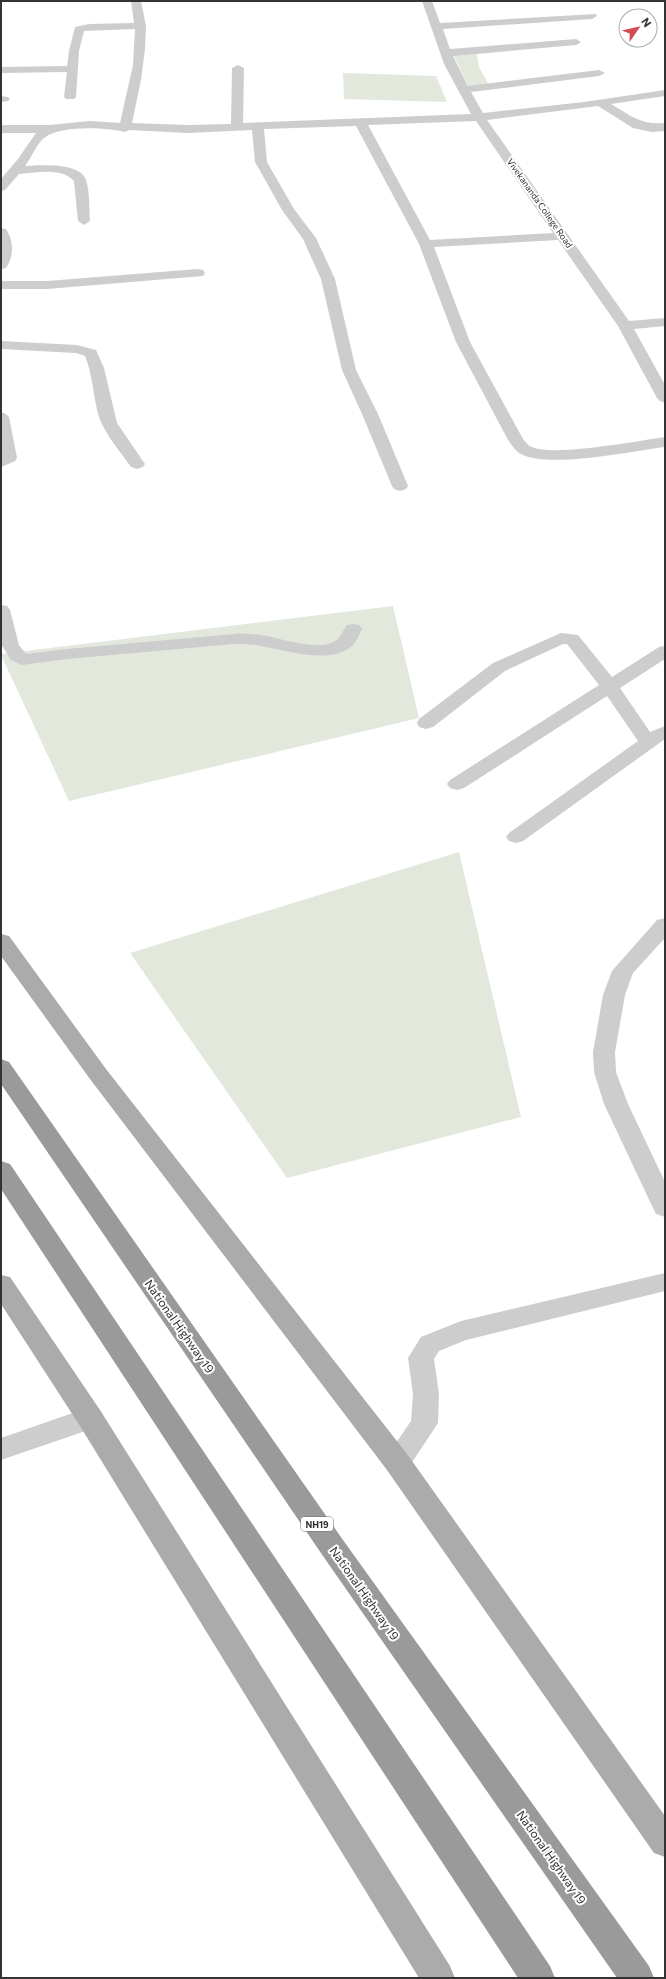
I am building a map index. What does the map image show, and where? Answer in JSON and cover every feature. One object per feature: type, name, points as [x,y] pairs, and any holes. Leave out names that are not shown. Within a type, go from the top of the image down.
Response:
[{"type":"highway","name":"National Highway 19","points":[[1,1067],[333,1548],[637,1978]]},
{"type":"highway","points":[[1,1170],[538,1978]]},
{"type":"main road","points":[[1,941],[98,1074],[397,1462],[665,1842]]},
{"type":"main road","points":[[1,1284],[90,1418],[438,1978]]},
{"type":"street","points":[[125,128],[138,72],[142,33],[136,1]]},
{"type":"street","name":"Vivekananda College Road","points":[[427,1],[450,64],[479,116],[625,326],[665,398]]},
{"type":"street","points":[[436,26],[592,16]]},
{"type":"street","points":[[70,97],[77,33],[79,29],[89,27],[141,26]]},
{"type":"street","points":[[447,53],[576,42]]},
{"type":"street","points":[[237,128],[238,68]]},
{"type":"street","points":[[1,70],[73,69]]},
{"type":"street","points":[[464,90],[599,73]]},
{"type":"street","points":[[1,129],[49,129],[78,125],[166,130],[479,116],[601,103],[665,93]]},
{"type":"street","points":[[601,103],[637,125],[652,128],[665,127]]},
{"type":"street","points":[[360,122],[426,244],[463,342],[516,440],[526,450],[537,453],[556,454],[665,442]]},
{"type":"street","points":[[258,127],[261,162],[288,210],[309,238],[328,279],[348,370],[370,414],[400,486]]},
{"type":"street","points":[[1,187],[39,136],[49,129]]},
{"type":"street","points":[[15,170],[63,170],[77,174],[80,180],[84,221]]},
{"type":"street","points":[[1,232],[4,236],[5,248],[4,259],[1,265]]},
{"type":"street","points":[[426,244],[563,236]]},
{"type":"street","points":[[1,285],[47,285],[198,273]]},
{"type":"street","points":[[625,326],[665,322]]},
{"type":"street","points":[[1,345],[77,349],[91,353],[95,362],[101,396],[107,418],[116,434],[137,464]]},
{"type":"street","points":[[1,417],[9,452],[9,458],[1,462]]},
{"type":"street","points":[[1,610],[10,642],[17,657],[22,660],[136,647],[238,639],[261,640],[303,650],[332,649],[343,645],[351,638],[353,629]]},
{"type":"street","points":[[426,723],[499,667],[561,638],[572,639],[610,686],[648,742]]},
{"type":"street","points":[[457,784],[665,651]]},
{"type":"street","points":[[516,837],[648,742],[665,732]]},
{"type":"street","points":[[665,925],[623,971],[614,995],[604,1052],[605,1072],[616,1104],[665,1208]]},
{"type":"street","points":[[397,1462],[424,1423],[426,1394],[421,1358],[430,1344],[461,1330],[665,1282]]},
{"type":"street","points":[[1,1449],[90,1418]]},
{"type":"shaded area","points":[[476,49],[479,67],[489,85],[469,87],[451,50]]},
{"type":"shaded area","points":[[343,73],[436,76],[447,102],[344,99]]},
{"type":"shaded area","points":[[393,606],[419,718],[69,801],[1,655],[1,654]]},
{"type":"shaded area","points":[[459,852],[521,1117],[287,1178],[130,953]]}]
